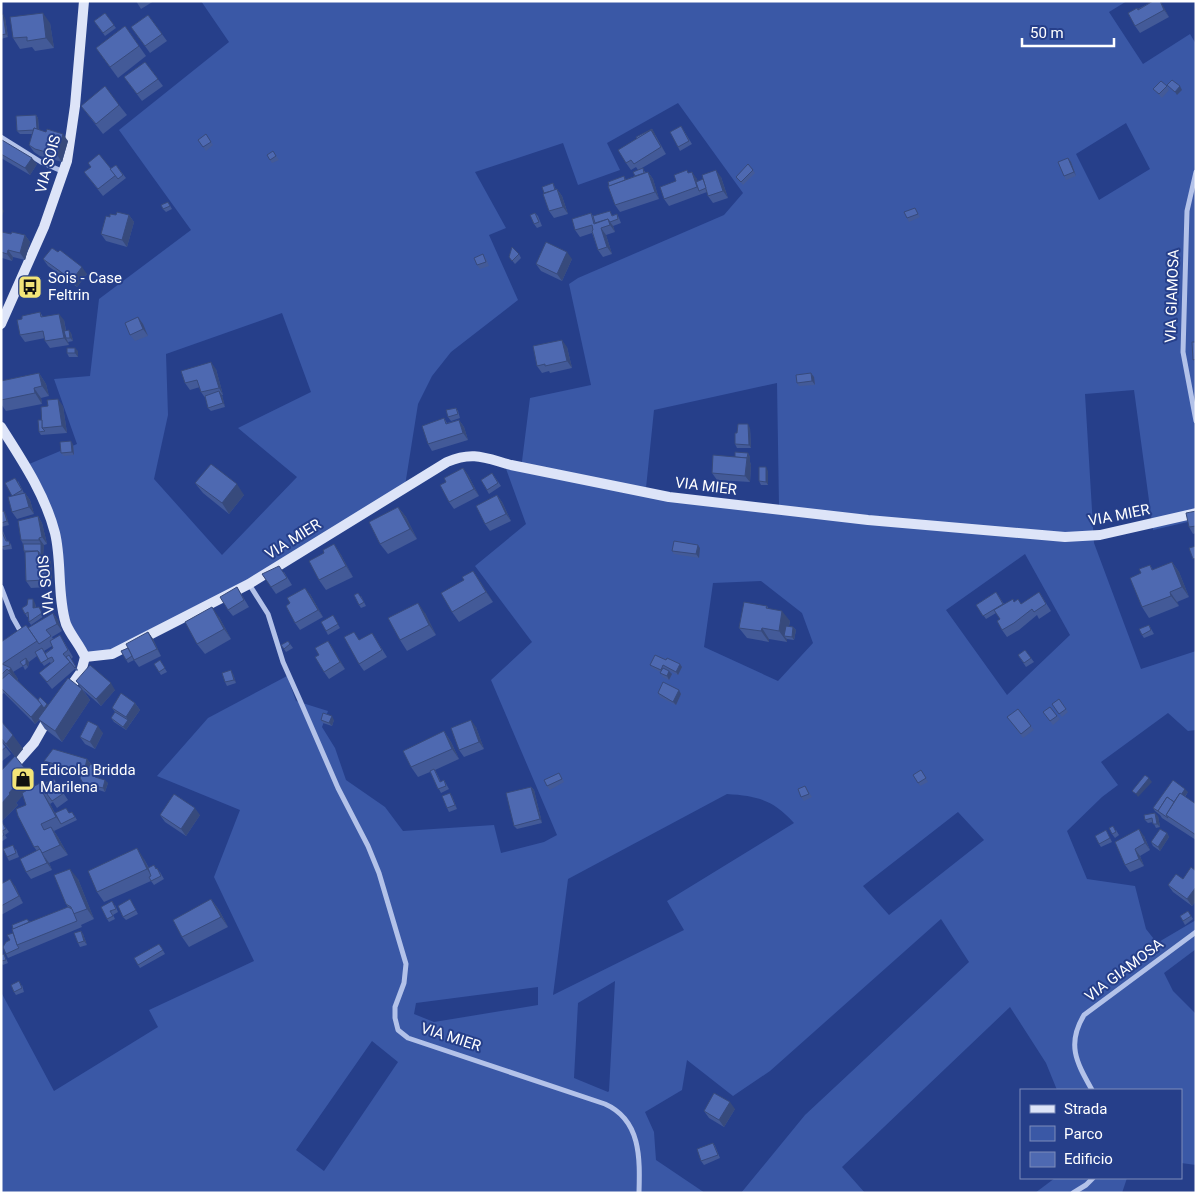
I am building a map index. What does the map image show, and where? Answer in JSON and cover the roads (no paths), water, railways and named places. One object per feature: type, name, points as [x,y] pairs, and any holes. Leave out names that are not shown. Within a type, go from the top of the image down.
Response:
[{"type":"street","name":"VIA SOIS","points":[[1,324],[44,227],[64,172],[71,142],[84,1]]},
{"type":"street","points":[[1,137],[41,162],[64,172]]},
{"type":"street","name":"VIA GIAMOSA","points":[[1196,172],[1187,211],[1183,352],[1196,420]]},
{"type":"street","name":"VIA SOIS","points":[[1,427],[40,492],[51,521],[57,548],[60,615],[85,657]]},
{"type":"street","name":"VIA MIER","points":[[85,657],[112,654],[249,584],[447,462],[470,456],[487,457],[511,465],[669,498],[868,520],[1065,537],[1100,536],[1196,513]]},
{"type":"street","name":"VIA MIER","points":[[249,584],[268,614],[283,662],[298,698],[338,788],[368,846],[379,873],[406,964],[404,983],[396,1007],[395,1018],[398,1030],[408,1038],[612,1107],[623,1115],[632,1131],[640,1163],[639,1193]]},
{"type":"street","points":[[1,586],[13,618],[20,631],[25,635]]},
{"type":"street","points":[[1,780],[34,743],[47,720],[81,672],[85,657]]},
{"type":"street","name":"VIA GIAMOSA","points":[[1092,1089],[1076,1058],[1074,1047],[1078,1025],[1084,1015],[1196,932]]},
{"type":"street","points":[[1073,1193],[1092,1179]]},
{"type":"place","name":"Sois - Case Feltrin","points":[[30,287]]},
{"type":"place","name":"Edicola Bridda Marilena","points":[[23,779]]}]
